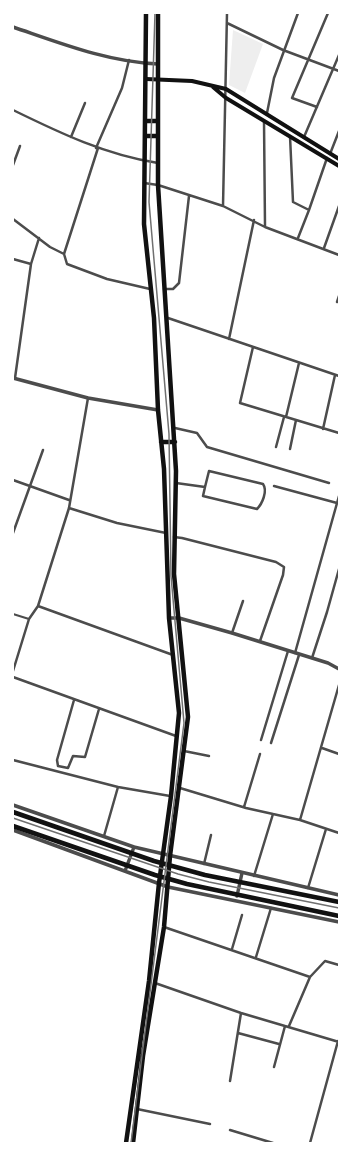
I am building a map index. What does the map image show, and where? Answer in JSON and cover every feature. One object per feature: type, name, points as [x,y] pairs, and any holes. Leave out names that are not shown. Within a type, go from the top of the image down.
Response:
[{"type":"main road","points":[[126,1143],[139,1069],[147,1008],[159,883],[171,796],[179,713],[169,618],[166,533],[154,318],[144,224],[146,13]]},
{"type":"main road","points":[[147,1008],[164,927],[170,856],[188,717],[174,574],[176,483],[175,428],[172,411],[168,318],[164,289],[158,185],[158,13]]},
{"type":"main road","points":[[146,79],[192,81],[226,89],[339,159]]},
{"type":"main road","points":[[213,87],[226,98],[339,166]]},
{"type":"main road","points":[[145,121],[158,121]]},
{"type":"main road","points":[[144,136],[158,136]]},
{"type":"main road","points":[[161,442],[175,442]]},
{"type":"main road","points":[[13,812],[161,863],[205,875],[339,902]]},
{"type":"main road","points":[[13,826],[155,875],[187,884],[339,916]]},
{"type":"main road","points":[[133,1143],[137,1109],[139,1069]]},
{"type":"street","points":[[223,206],[227,13]]},
{"type":"street","points":[[267,114],[274,78],[283,50],[298,13]]},
{"type":"street","points":[[317,107],[292,98],[328,13]]},
{"type":"street","points":[[227,23],[283,50],[339,71]]},
{"type":"street","points":[[13,27],[89,53],[158,64]]},
{"type":"street","points":[[304,137],[339,55]]},
{"type":"street","points":[[129,60],[122,88],[97,148],[64,254],[67,264],[107,278],[150,289]]},
{"type":"street","points":[[71,137],[85,103]]},
{"type":"street","points":[[13,110],[97,148],[120,156],[159,164]]},
{"type":"street","points":[[264,121],[265,227]]},
{"type":"street","points":[[330,154],[339,131]]},
{"type":"street","points":[[290,136],[293,202],[309,210]]},
{"type":"street","points":[[13,165],[20,146]]},
{"type":"street","points":[[298,238],[327,158]]},
{"type":"street","points":[[144,183],[158,185],[223,206],[254,220],[265,227],[298,238],[339,255]]},
{"type":"street","points":[[164,289],[173,289],[178,283],[189,196]]},
{"type":"street","points":[[324,248],[339,206]]},
{"type":"street","points":[[13,219],[50,247],[64,254]]},
{"type":"street","points":[[229,339],[254,220]]},
{"type":"street","points":[[39,238],[31,264],[14,378],[88,398],[158,410]]},
{"type":"street","points":[[13,259],[31,264]]},
{"type":"street","points":[[337,302],[339,296]]},
{"type":"street","points":[[168,318],[339,376]]},
{"type":"street","points":[[253,347],[240,403],[339,433]]},
{"type":"street","points":[[276,447],[298,362]]},
{"type":"street","points":[[323,428],[335,375]]},
{"type":"street","points":[[13,671],[29,619],[38,606],[68,508],[81,447],[88,398]]},
{"type":"street","points":[[290,449],[296,420]]},
{"type":"street","points":[[175,428],[197,433],[208,447],[329,483]]},
{"type":"street","points":[[13,533],[31,487],[43,450]]},
{"type":"street","points":[[209,471],[263,484],[265,490],[262,502],[256,509],[203,496],[205,487],[209,471]]},
{"type":"street","points":[[13,480],[69,500]]},
{"type":"street","points":[[176,483],[205,487]]},
{"type":"street","points":[[274,486],[337,503]]},
{"type":"street","points":[[271,743],[297,654],[339,496]]},
{"type":"street","points":[[68,508],[117,523],[166,533]]},
{"type":"street","points":[[174,537],[269,561],[284,567],[283,575],[260,641]]},
{"type":"street","points":[[312,659],[339,569]]},
{"type":"street","points":[[232,633],[243,601]]},
{"type":"street","points":[[38,606],[174,656]]},
{"type":"street","points":[[13,614],[29,619]]},
{"type":"street","points":[[169,618],[179,618],[260,641],[339,669]]},
{"type":"street","points":[[261,740],[288,651]]},
{"type":"street","points":[[13,677],[177,737]]},
{"type":"street","points":[[300,820],[339,686]]},
{"type":"street","points":[[74,700],[57,760],[58,766],[68,768],[73,756],[85,757],[99,709]]},
{"type":"street","points":[[322,748],[339,754]]},
{"type":"street","points":[[184,751],[209,756]]},
{"type":"street","points":[[244,807],[260,754]]},
{"type":"street","points":[[13,760],[118,787],[171,796]]},
{"type":"street","points":[[104,836],[118,787]]},
{"type":"street","points":[[180,788],[244,807],[300,820],[339,833]]},
{"type":"street","points":[[13,805],[134,847],[339,895]]},
{"type":"street","points":[[254,876],[273,814]]},
{"type":"street","points":[[308,888],[326,829]]},
{"type":"street","points":[[13,830],[168,887],[339,922]]},
{"type":"street","points":[[204,864],[211,835]]},
{"type":"street","points":[[126,872],[134,847]]},
{"type":"street","points":[[236,900],[242,873]]},
{"type":"street","points":[[256,957],[271,908]]},
{"type":"street","points":[[232,949],[242,915]]},
{"type":"street","points":[[164,927],[256,957],[310,977]]},
{"type":"street","points":[[274,1067],[279,1044],[310,977],[325,961],[339,965]]},
{"type":"street","points":[[153,983],[241,1013],[339,1042],[310,1143]]},
{"type":"street","points":[[230,1080],[241,1013]]},
{"type":"street","points":[[238,1033],[279,1044]]},
{"type":"street","points":[[137,1109],[210,1124]]},
{"type":"street","points":[[230,1130],[272,1143]]},
{"type":"shaded area","points":[[233,30],[263,44],[245,93],[229,85]]},
{"type":"railway","points":[[131,1143],[184,723],[171,576],[169,434],[149,202],[155,13]]},
{"type":"railway","points":[[13,818],[178,874],[209,882],[339,908]]}]
